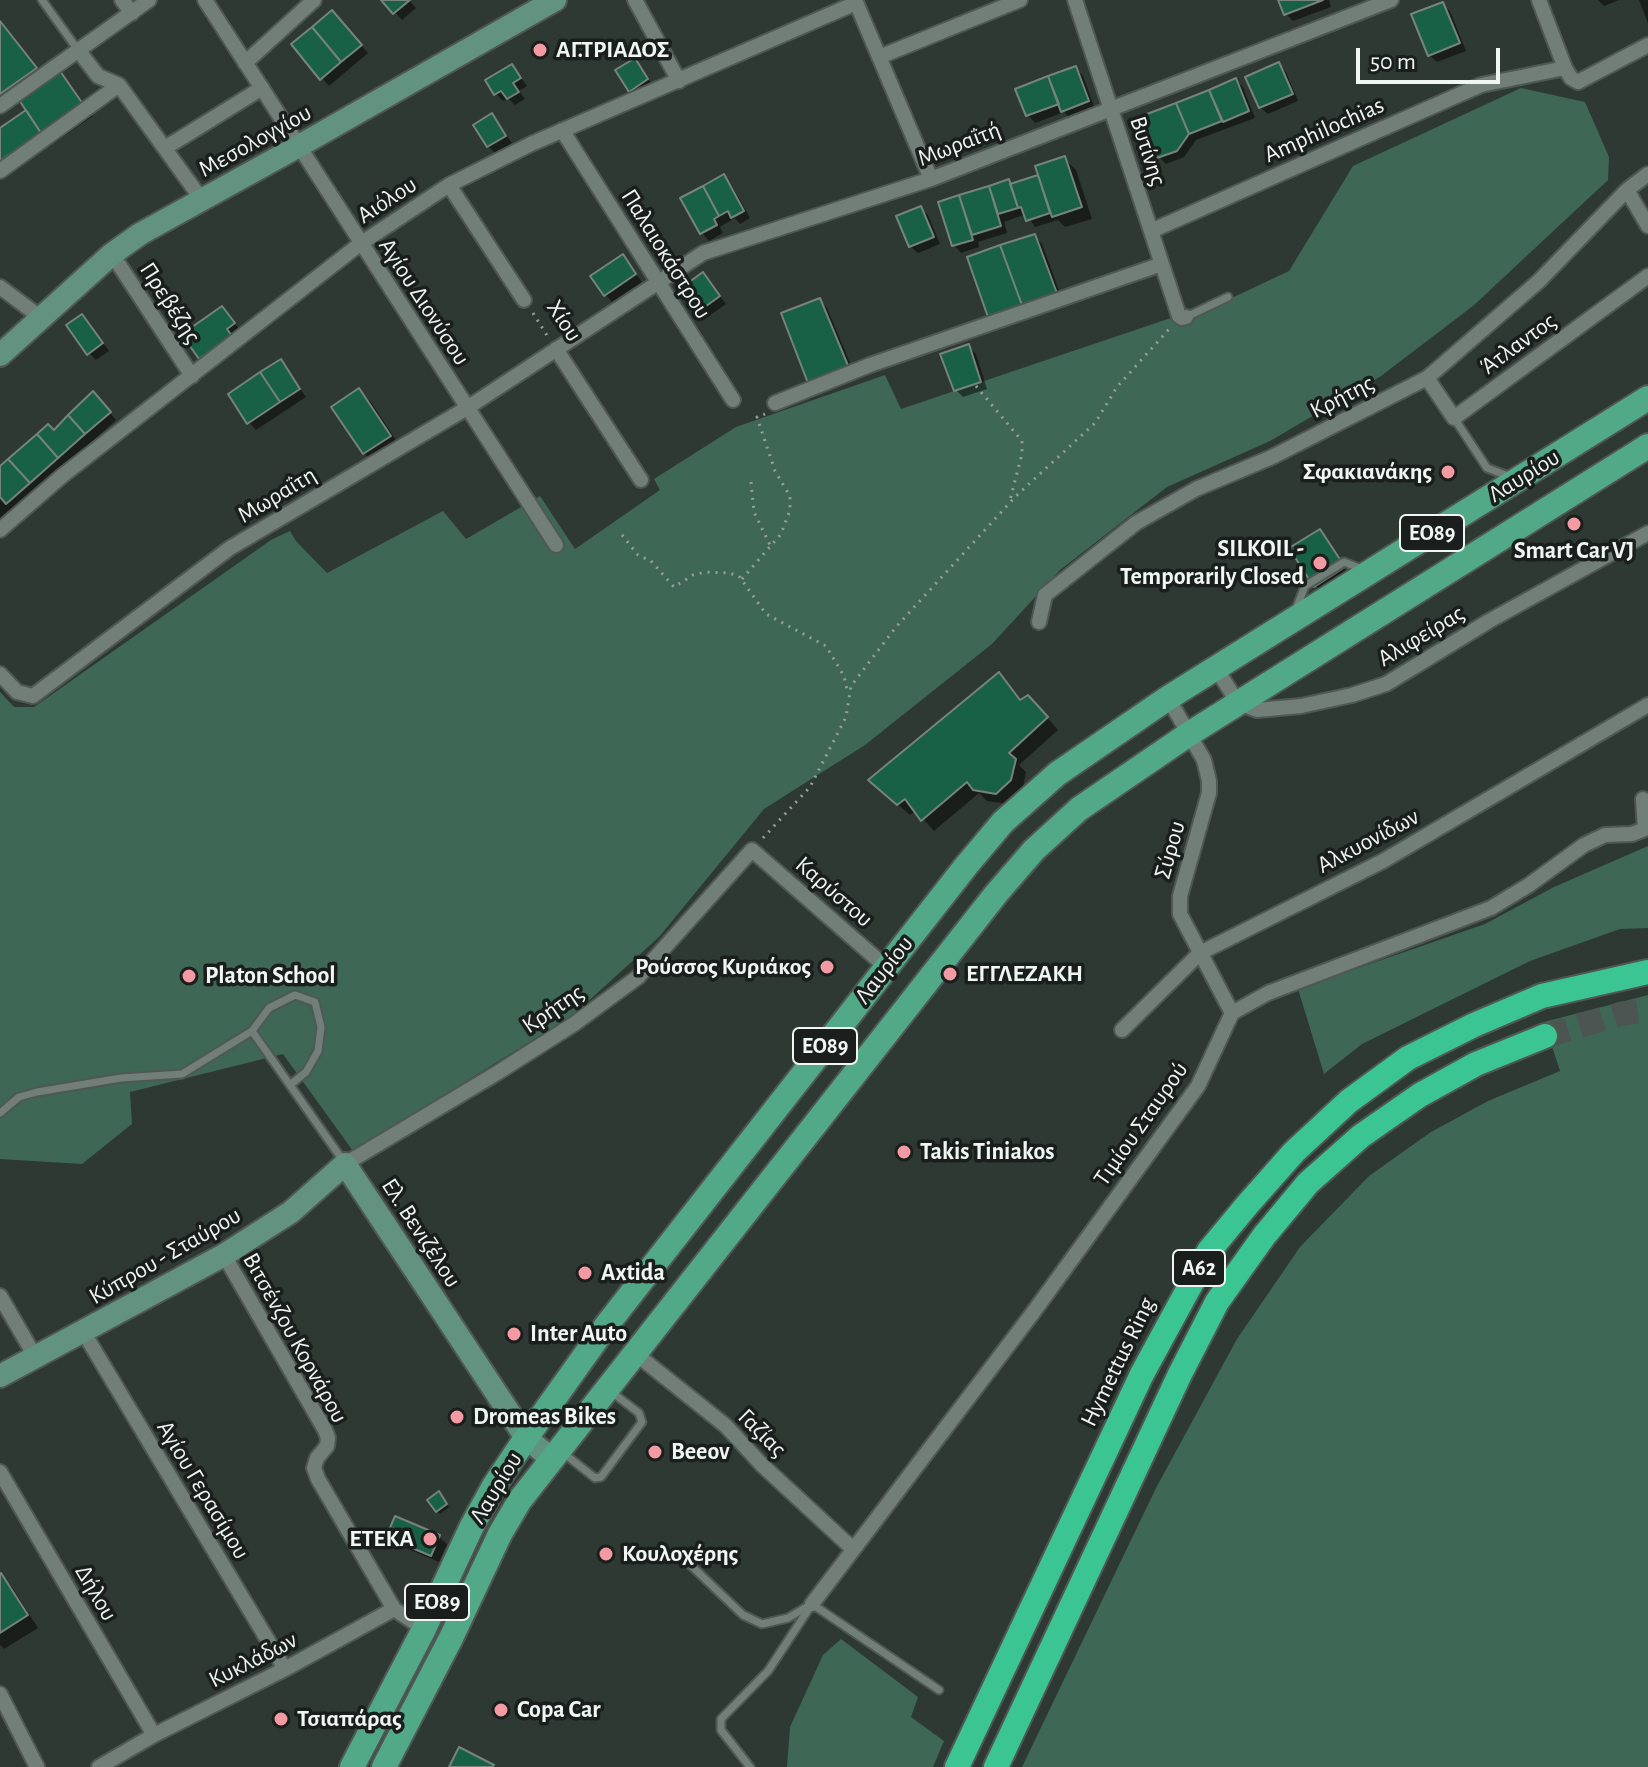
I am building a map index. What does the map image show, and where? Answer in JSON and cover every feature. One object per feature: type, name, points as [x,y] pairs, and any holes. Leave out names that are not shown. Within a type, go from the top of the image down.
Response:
[{"type":"highway","name":"Hymettus Ring","points":[[957,1767],[1149,1360],[1209,1251],[1248,1204],[1294,1152],[1349,1101],[1408,1058],[1542,996],[1648,972]]},
{"type":"highway","name":"Α62","points":[[996,1767],[1180,1374],[1217,1302],[1264,1236],[1308,1183],[1361,1136],[1420,1095],[1476,1064],[1545,1036]]},
{"type":"main road","name":"Λαυρίου","points":[[352,1767],[424,1629],[472,1526],[526,1438],[606,1326],[966,866],[1014,812],[1057,774],[1168,698],[1648,398]]},
{"type":"main road","name":"Λαυρίου","points":[[384,1767],[520,1500],[986,906],[1034,850],[1079,809],[1189,734],[1648,446]]},
{"type":"street","points":[[122,0],[132,13]]},
{"type":"street","points":[[0,106],[149,0]]},
{"type":"street","name":"Αγίου Διονύσου","points":[[205,0],[556,545]]},
{"type":"street","points":[[245,63],[314,0]]},
{"type":"street","name":"Μεσολογγίου","points":[[0,355],[112,254],[140,234],[555,0]]},
{"type":"street","points":[[635,0],[679,81]]},
{"type":"street","points":[[879,57],[1020,0]]},
{"type":"street","name":"Βυτίνης","points":[[1075,0],[1162,264],[1183,316]]},
{"type":"street","points":[[1539,0],[1565,68]]},
{"type":"street","name":"Μωραΐτή","points":[[556,349],[713,248],[807,221],[931,179],[1387,1]]},
{"type":"street","points":[[855,2],[931,179]]},
{"type":"street","name":"Αιόλου","points":[[0,530],[62,476],[360,244],[449,185],[562,130],[855,2]]},
{"type":"street","name":"Amphilochias","points":[[1151,231],[1481,85],[1565,68],[1571,78],[1578,82],[1648,45]]},
{"type":"street","points":[[78,50],[98,76],[119,85],[202,200]]},
{"type":"street","points":[[0,171],[119,85]]},
{"type":"street","points":[[165,148],[262,88]]},
{"type":"street","name":"Παλαιοκάστρου","points":[[562,130],[733,400]]},
{"type":"street","name":"Κρήτης","points":[[1039,622],[1045,595],[1136,523],[1196,489],[1272,457],[1427,378],[1539,281],[1627,190],[1648,174]]},
{"type":"street","name":"Χίου","points":[[449,185],[524,300]]},
{"type":"street","points":[[1627,190],[1648,226]]},
{"type":"street","name":"Πρεβέζης","points":[[112,254],[192,376]]},
{"type":"street","points":[[775,403],[870,365],[1162,264]]},
{"type":"street","name":"Άτλαντος","points":[[1454,418],[1648,276]]},
{"type":"street","points":[[0,287],[40,317]]},
{"type":"street","name":"Χίου","points":[[556,349],[641,480]]},
{"type":"street","name":"Μωραΐτη","points":[[0,674],[17,692],[33,696],[230,548],[467,408],[556,349]]},
{"type":"street","points":[[1427,378],[1454,418]]},
{"type":"street","name":"Αλιφείρας","points":[[1238,703],[1257,710],[1301,706],[1386,684],[1489,621],[1648,533]]},
{"type":"street","points":[[1216,668],[1238,703]]},
{"type":"street","name":"Σύρου","points":[[1168,698],[1204,760],[1209,781],[1209,793],[1180,896],[1180,914],[1232,1013]]},
{"type":"street","name":"Αλκυονίδων","points":[[1122,1030],[1200,953],[1383,861],[1648,705]]},
{"type":"street","points":[[1232,1013],[1268,993],[1491,908],[1584,845],[1605,835],[1632,834],[1645,829],[1643,799]]},
{"type":"street","name":"Κρήτης","points":[[345,1164],[510,1065],[574,1024],[638,977],[752,850]]},
{"type":"street","name":"Καρύστου","points":[[752,850],[886,967]]},
{"type":"street","name":"Τιμίου Σταυρού","points":[[812,1604],[1032,1314],[1198,1086],[1232,1013]]},
{"type":"street","name":"Κύπρου - Σταύρου","points":[[0,1376],[224,1255],[291,1212],[345,1164]]},
{"type":"street","name":"Ελ. Βενιζέλου","points":[[345,1164],[526,1438],[555,1453]]},
{"type":"street","name":"Βιτσένζου Κορνάρου","points":[[224,1255],[325,1430],[327,1446],[317,1458],[314,1468],[318,1479],[394,1609]]},
{"type":"street","points":[[0,1296],[36,1358]]},
{"type":"street","name":"Αγίου Γερασίμου","points":[[84,1333],[285,1669]]},
{"type":"street","name":"Γαζίας","points":[[636,1354],[726,1426],[762,1465],[853,1549]]},
{"type":"street","name":"Δήλου","points":[[0,1472],[154,1735]]},
{"type":"street","points":[[394,1609],[424,1629]]},
{"type":"street","name":"Κυκλάδων","points":[[99,1767],[394,1609]]},
{"type":"street","points":[[0,1694],[37,1767]]},
{"type":"lane","points":[[42,0],[78,50]]},
{"type":"lane","points":[[1183,316],[1228,297]]},
{"type":"lane","points":[[1454,418],[1487,468],[1517,480]]},
{"type":"lane","points":[[0,1113],[19,1097],[37,1092],[121,1078],[182,1074],[252,1031],[269,1008],[295,995],[315,1002],[321,1027],[318,1051],[306,1072],[290,1085]]},
{"type":"lane","name":"Ελ. Βενιζέλου","points":[[252,1031],[345,1164]]},
{"type":"lane","points":[[555,1453],[595,1478],[601,1477],[642,1422],[639,1413],[607,1389]]},
{"type":"lane","points":[[680,1555],[743,1615],[762,1624],[788,1618],[812,1604]]},
{"type":"lane","points":[[812,1604],[939,1690]]},
{"type":"lane","points":[[750,1767],[721,1730],[721,1719],[768,1671],[812,1604]]},
{"type":"path","name":"Χίου","points":[[524,300],[556,349]]},
{"type":"path","points":[[752,850],[810,787],[846,717],[851,686],[896,627],[1009,503],[1095,423],[1117,387],[1183,316]]},
{"type":"path","points":[[976,386],[1022,441],[1022,454],[1009,503]]},
{"type":"path","points":[[742,579],[781,534],[790,510],[790,496],[775,471],[757,417],[770,411],[775,403]]},
{"type":"path","points":[[751,482],[751,503],[770,545]]},
{"type":"path","points":[[622,535],[638,555],[651,561],[674,587],[693,575],[705,572],[734,574],[742,579],[766,614],[826,646],[844,676],[849,697]]},
{"type":"green space","points":[[1521,88],[1585,102],[1609,157],[1608,180],[1473,306],[1381,376],[1270,441],[1167,487],[1060,570],[992,644],[865,745],[764,809],[659,937],[573,1015],[353,1151],[283,1054],[130,1092],[132,1124],[82,1164],[0,1159],[0,692],[14,707],[34,707],[271,540],[290,531],[327,573],[443,511],[466,539],[540,496],[575,549],[660,490],[654,479],[736,427],[885,375],[901,409],[1236,296],[1289,271],[1353,166]]},
{"type":"green space","points":[[1648,846],[1648,928],[1620,929],[1530,961],[1362,1044],[1324,1074],[1298,989],[1485,924],[1554,887]]},
{"type":"green space","points":[[1648,995],[1648,1767],[1022,1767],[1156,1488],[1237,1339],[1300,1247],[1369,1176],[1431,1132],[1488,1101],[1560,1071],[1544,1022]]},
{"type":"green space","points":[[841,1639],[918,1697],[911,1717],[944,1741],[933,1767],[787,1767],[790,1727],[823,1655]]},
{"type":"building","points":[[381,0],[410,0],[393,14]]},
{"type":"building","points":[[1278,0],[1323,0],[1284,15]]},
{"type":"building","points":[[1443,2],[1460,43],[1428,56],[1411,14]]},
{"type":"building","points":[[332,10],[362,45],[341,62],[312,27]]},
{"type":"building","points":[[0,21],[37,68],[0,94]]},
{"type":"building","points":[[312,27],[341,62],[320,80],[291,44]]},
{"type":"building","points":[[635,58],[648,79],[629,92],[615,70]]},
{"type":"building","points":[[1279,62],[1293,94],[1259,108],[1245,77]]},
{"type":"building","points":[[512,64],[521,78],[513,83],[519,92],[507,99],[501,91],[494,95],[485,80]]},
{"type":"building","points":[[1076,66],[1089,101],[1061,112],[1048,76]]},
{"type":"building","points":[[60,71],[83,104],[41,133],[19,100]]},
{"type":"building","points":[[1048,76],[1059,104],[1026,116],[1015,89]]},
{"type":"building","points":[[1236,78],[1249,111],[1223,122],[1209,90]]},
{"type":"building","points":[[1209,90],[1222,121],[1189,134],[1176,103]]},
{"type":"building","points":[[1176,103],[1189,134],[1177,151],[1157,158],[1145,126],[1147,114]]},
{"type":"building","points":[[26,110],[41,133],[0,161],[0,128]]},
{"type":"building","points":[[492,113],[506,136],[487,147],[473,125]]},
{"type":"building","points":[[1065,156],[1082,207],[1052,217],[1035,166]]},
{"type":"building","points":[[724,174],[744,211],[731,218],[728,211],[719,216],[703,186]]},
{"type":"building","points":[[1038,175],[1050,213],[1026,221],[1010,184]]},
{"type":"building","points":[[1009,179],[1018,208],[998,214],[989,186]]},
{"type":"building","points":[[703,186],[719,216],[714,219],[717,225],[700,234],[680,198]]},
{"type":"building","points":[[989,186],[1001,226],[972,235],[959,195]]},
{"type":"building","points":[[959,195],[973,240],[952,246],[938,202]]},
{"type":"building","points":[[921,206],[934,237],[909,247],[896,216]]},
{"type":"building","points":[[1035,234],[1058,296],[1023,308],[1000,245]]},
{"type":"building","points":[[1000,245],[1023,308],[989,320],[967,257]]},
{"type":"building","points":[[623,254],[636,274],[604,296],[590,276]]},
{"type":"building","points":[[703,272],[720,296],[698,312],[681,288]]},
{"type":"building","points":[[820,298],[849,368],[808,383],[781,313]]},
{"type":"building","points":[[222,306],[235,323],[227,329],[232,336],[199,359],[185,339],[189,337],[185,332]]},
{"type":"building","points":[[82,314],[103,343],[87,355],[66,325]]},
{"type":"building","points":[[969,344],[981,382],[954,391],[940,354]]},
{"type":"building","points":[[281,359],[300,389],[280,402],[260,372]]},
{"type":"building","points":[[260,372],[280,402],[247,424],[228,394]]},
{"type":"building","points":[[359,388],[391,436],[363,454],[331,407]]},
{"type":"building","points":[[93,391],[111,412],[85,434],[68,415]]},
{"type":"building","points":[[68,415],[85,434],[58,458],[37,434],[48,424],[54,430]]},
{"type":"building","points":[[37,434],[58,458],[30,483],[8,459]]},
{"type":"building","points":[[8,459],[30,483],[6,504],[0,497],[0,466]]},
{"type":"building","points":[[1320,529],[1345,567],[1314,587],[1289,548]]},
{"type":"building","points":[[999,672],[1020,700],[1028,695],[1048,717],[1009,753],[1016,759],[1011,780],[996,794],[973,790],[967,782],[921,821],[905,799],[897,805],[868,780]]},
{"type":"building","points":[[439,1491],[447,1504],[436,1512],[427,1500]]},
{"type":"building","points":[[395,1516],[440,1535],[431,1556],[386,1537]]},
{"type":"building","points":[[0,1574],[28,1615],[0,1633]]},
{"type":"building","points":[[459,1747],[494,1765],[449,1767]]},
{"type":"tunnel","points":[[1545,1036],[1620,1014],[1648,1010]]},
{"type":"place","name":"ΑΓ.ΤΡΙΑΔΟΣ","points":[[540,50]]},
{"type":"place","name":"Σφακιανάκης","points":[[1448,472]]},
{"type":"place","name":"Smart Car VJ","points":[[1574,524]]},
{"type":"place","name":"SILKOIL - Temporarily Closed","points":[[1320,563]]},
{"type":"place","name":"Ρούσσος Κυριάκος","points":[[827,967]]},
{"type":"place","name":"ΕΓΓΛΕΖΑΚΗ","points":[[950,974]]},
{"type":"place","name":"Platon School","points":[[189,976]]},
{"type":"place","name":"Takis Tiniakos","points":[[904,1152]]},
{"type":"place","name":"Axtida","points":[[585,1273]]},
{"type":"place","name":"Inter Auto","points":[[514,1334]]},
{"type":"place","name":"Dromeas Bikes","points":[[457,1417]]},
{"type":"place","name":"Beeov","points":[[655,1452]]},
{"type":"place","name":"ΕΤΕΚΑ","points":[[430,1539]]},
{"type":"place","name":"Κουλοχέρης","points":[[606,1554]]},
{"type":"place","name":"Copa Car","points":[[501,1710]]},
{"type":"place","name":"Τσιαπάρας","points":[[281,1719]]}]
